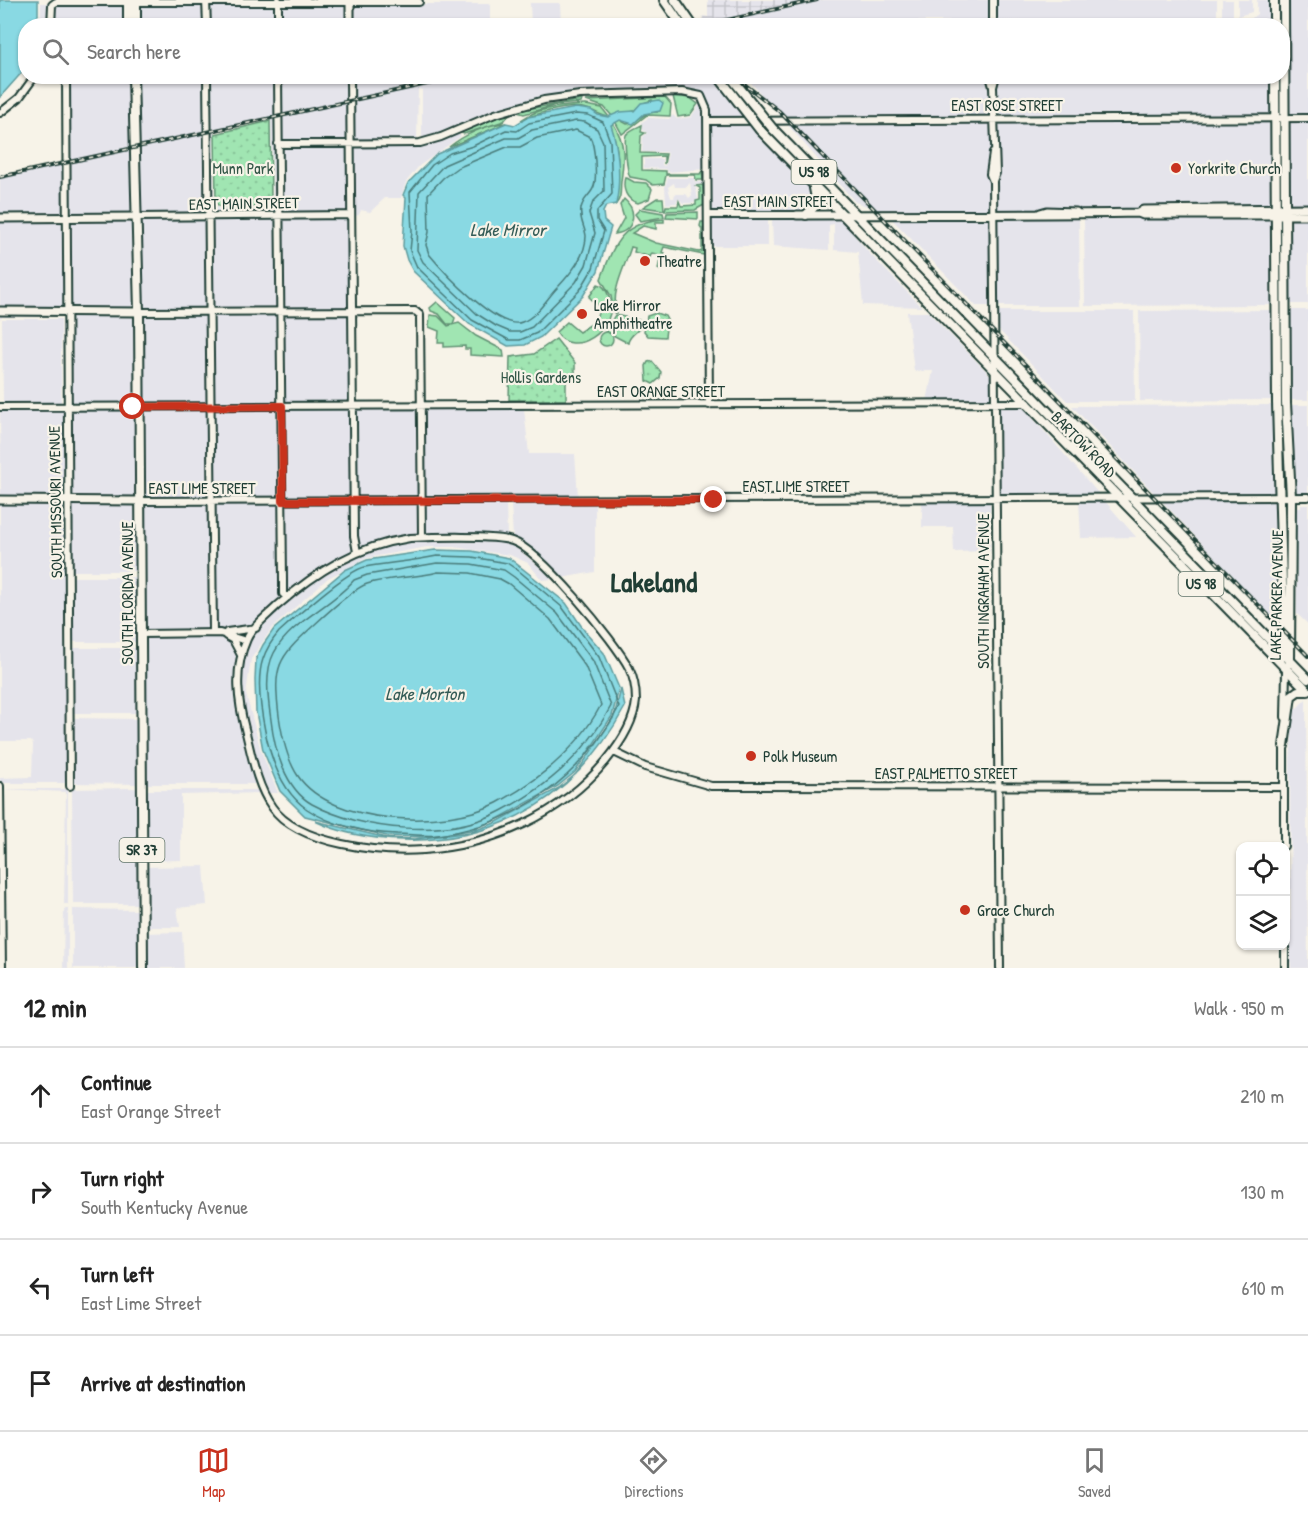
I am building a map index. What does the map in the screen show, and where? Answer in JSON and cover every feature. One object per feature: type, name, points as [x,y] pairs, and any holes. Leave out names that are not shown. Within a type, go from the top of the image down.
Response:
[{"type":"main road","points":[[664,0],[676,18]]},
{"type":"main road","points":[[675,0],[687,18]]},
{"type":"main road","name":"LAKE PARKER AVENUE","points":[[1276,0],[1277,18]]},
{"type":"main road","name":"LAKE PARKER AVENUE","points":[[1279,18],[1284,0]]},
{"type":"main road","points":[[129,18],[132,1]]},
{"type":"main road","points":[[132,1],[135,18]]},
{"type":"main road","points":[[350,1],[350,18]]},
{"type":"main road","name":"SOUTH FLORIDA AVENUE","points":[[133,84],[139,312],[143,968]]},
{"type":"main road","name":"US 98","points":[[724,84],[760,130],[842,214]]},
{"type":"main road","name":"US 98","points":[[736,84],[773,129],[856,214]]},
{"type":"main road","name":"LAKE PARKER AVENUE","points":[[1275,84],[1277,403],[1286,670]]},
{"type":"main road","name":"LAKE PARKER AVENUE","points":[[1283,84],[1286,403],[1291,497],[1291,662],[1286,670]]},
{"type":"main road","points":[[802,215],[817,203],[812,184]]},
{"type":"main road","name":"EAST MAIN STREET","points":[[802,215],[1040,213],[1047,210],[1081,213],[1138,213],[1143,210],[1285,211],[1308,208]]},
{"type":"main road","name":"EAST MAIN STREET","points":[[1285,211],[1308,214]]},
{"type":"main road","name":"BARTOW ROAD","points":[[842,214],[1308,691]]},
{"type":"main road","name":"BARTOW ROAD","points":[[856,214],[1308,679]]},
{"type":"main road","points":[[0,218],[137,217]]},
{"type":"main road","points":[[0,311],[139,312]]},
{"type":"main road","points":[[0,500],[140,501]]},
{"type":"main road","points":[[1284,747],[1292,696],[1298,692],[1308,691]]},
{"type":"street","points":[[278,0],[278,18]]},
{"type":"street","points":[[51,18],[52,5],[56,2],[278,0],[419,2]]},
{"type":"street","points":[[993,0],[993,18]]},
{"type":"street","points":[[206,1],[207,18]]},
{"type":"street","points":[[0,114],[19,98],[29,84]]},
{"type":"street","name":"SOUTH MISSOURI AVENUE","points":[[66,84],[70,786]]},
{"type":"street","points":[[207,84],[212,501],[217,633]]},
{"type":"street","points":[[279,84],[283,594],[288,597]]},
{"type":"street","points":[[350,84],[354,543],[357,552]]},
{"type":"street","name":"SOUTH INGRAHAM AVENUE","points":[[993,87],[993,151],[996,173],[993,181],[1000,968]]},
{"type":"street","name":"EAST MAIN STREET","points":[[278,144],[430,141],[518,107],[580,95],[693,93],[701,96],[705,103],[708,215],[802,215]]},
{"type":"street","name":"EAST ROSE STREET","points":[[707,121],[1308,118]]},
{"type":"street","name":"EAST MAIN STREET","points":[[137,217],[351,215]]},
{"type":"street","points":[[708,215],[710,405]]},
{"type":"street","points":[[139,312],[415,311],[420,315],[422,537]]},
{"type":"street","name":"EAST ORANGE STREET","points":[[0,407],[1039,403]]},
{"type":"street","name":"EAST LIME STREET","points":[[140,501],[1308,496]]},
{"type":"street","points":[[422,537],[511,540],[520,545],[563,584],[619,653],[632,676],[636,693],[633,713],[614,752],[586,782],[557,805],[518,827],[489,838],[424,850],[386,850],[341,843],[287,823],[266,798],[253,761],[237,684],[241,656],[246,640],[288,597],[323,569],[357,552],[388,542],[422,537]]},
{"type":"street","points":[[141,634],[217,633],[256,628]]},
{"type":"street","points":[[217,633],[246,640]]},
{"type":"street","points":[[217,633],[230,638],[241,656]]},
{"type":"street","points":[[1284,842],[1286,670]]},
{"type":"street","name":"EAST PALMETTO STREET","points":[[614,752],[645,767],[711,786],[1284,787]]},
{"type":"street","points":[[0,786],[2,968]]},
{"type":"street","points":[[1285,950],[1285,968]]},
{"type":"shaded area","points":[[708,0],[823,0],[736,18],[703,18],[703,16],[708,17]]},
{"type":"shaded area","points":[[823,0],[991,0],[991,18],[741,18]]},
{"type":"shaded area","points":[[996,0],[1217,0],[1217,18],[996,18]]},
{"type":"shaded area","points":[[1222,0],[1233,0],[1233,18],[1222,18]]},
{"type":"shaded area","points":[[1238,0],[1252,0],[1252,12],[1238,16]]},
{"type":"shaded area","points":[[1257,0],[1272,0],[1272,18],[1252,18],[1257,14]]},
{"type":"shaded area","points":[[1286,0],[1308,0],[1308,115],[1287,115],[1287,84],[1290,84],[1290,18],[1286,18]]},
{"type":"shaded area","points":[[41,3],[50,3],[49,18],[40,18]]},
{"type":"shaded area","points":[[530,3],[560,3],[561,18],[531,18]]},
{"type":"shaded area","points":[[204,4],[204,18],[138,18],[138,5]]},
{"type":"shaded area","points":[[209,4],[275,4],[276,18],[209,18]]},
{"type":"shaded area","points":[[280,4],[348,4],[348,18],[280,18]]},
{"type":"shaded area","points":[[352,4],[490,4],[490,18],[352,18]]},
{"type":"shaded area","points":[[57,5],[125,5],[126,18],[53,18],[54,7]]},
{"type":"shaded area","points":[[68,84],[130,84],[135,214],[69,214]]},
{"type":"shaded area","points":[[135,84],[205,84],[206,213],[140,214]]},
{"type":"shaded area","points":[[210,84],[276,84],[277,212],[211,213]],"holes":[[[271,119],[273,203],[267,209],[220,209],[214,203],[214,132]]]},
{"type":"shaded area","points":[[280,84],[347,84],[349,141],[281,141]]},
{"type":"shaded area","points":[[352,84],[720,84],[747,118],[710,118],[704,94],[693,91],[583,92],[517,104],[422,140],[422,90],[418,89],[417,140],[354,141]]},
{"type":"shaded area","points":[[752,84],[989,84],[991,116],[781,117]]},
{"type":"shaded area","points":[[998,84],[1272,84],[1273,114],[996,116]]},
{"type":"shaded area","points":[[694,97],[699,99],[705,110],[705,169],[668,172],[666,169],[644,168],[644,159],[662,159],[662,165],[665,166],[668,154],[666,152],[642,152],[643,137],[647,133],[643,130],[642,122],[648,118],[669,119],[673,115],[677,119],[691,117],[700,104]]},
{"type":"shaded area","points":[[1273,120],[1273,205],[1143,207],[1133,210],[1047,208],[1038,211],[996,211],[996,121]]},
{"type":"shaded area","points":[[1278,120],[1282,120],[1283,205],[1278,205]]},
{"type":"shaded area","points":[[1287,120],[1308,120],[1308,205],[1287,205]]},
{"type":"shaded area","points":[[991,121],[991,151],[988,161],[991,210],[879,210],[855,202],[786,123]]},
{"type":"shaded area","points":[[751,123],[812,191],[814,203],[805,212],[711,213],[710,124]]},
{"type":"shaded area","points":[[457,133],[461,136],[419,166],[406,182],[401,198],[385,198],[370,212],[361,210],[359,215],[354,216],[354,146],[422,146]]},
{"type":"shaded area","points":[[281,147],[349,147],[349,212],[282,212]]},
{"type":"shaded area","points":[[63,163],[64,214],[0,215],[0,178]]},
{"type":"shaded area","points":[[668,178],[694,178],[695,182],[705,182],[705,184],[695,185],[698,199],[694,203],[683,203],[679,199],[676,203],[666,204],[665,186]],"holes":[[[674,183],[675,187],[686,187],[690,183],[692,195],[689,198],[686,194],[675,194],[674,198],[671,198],[668,187]]]},
{"type":"shaded area","points":[[889,216],[991,216],[992,306],[976,306]]},
{"type":"shaded area","points":[[996,216],[1079,216],[1080,306],[996,306]]},
{"type":"shaded area","points":[[1084,216],[1273,218],[1274,305],[1085,306]]},
{"type":"shaded area","points":[[839,217],[870,254],[922,307],[863,305],[858,252],[834,250],[834,224],[829,225],[829,250],[773,246],[772,218]]},
{"type":"shaded area","points":[[1308,217],[1308,304],[1288,304],[1288,218]]},
{"type":"shaded area","points":[[211,218],[277,218],[279,308],[212,309]]},
{"type":"shaded area","points":[[282,218],[348,218],[349,309],[284,308]]},
{"type":"shaded area","points":[[711,218],[768,218],[768,246],[711,246]]},
{"type":"shaded area","points":[[1278,218],[1283,218],[1283,304],[1279,305]]},
{"type":"shaded area","points":[[206,219],[207,309],[141,309],[140,220]]},
{"type":"shaded area","points":[[0,220],[64,220],[65,308],[0,308]]},
{"type":"shaded area","points":[[69,220],[135,220],[137,309],[69,308]]},
{"type":"shaded area","points":[[1274,310],[1274,400],[1140,401],[1139,311]]},
{"type":"shaded area","points":[[1279,310],[1283,310],[1284,400],[1279,400]]},
{"type":"shaded area","points":[[1288,310],[1308,310],[1308,400],[1289,400]]},
{"type":"shaded area","points":[[996,311],[1134,311],[1135,401],[1067,401],[996,327]]},
{"type":"shaded area","points":[[907,312],[928,312],[992,377],[993,401],[927,401],[933,371],[914,371]]},
{"type":"shaded area","points":[[0,314],[65,314],[65,404],[63,404],[62,317],[2,317],[0,319]]},
{"type":"shaded area","points":[[70,314],[137,315],[138,404],[70,404]]},
{"type":"shaded area","points":[[207,314],[208,404],[142,404],[142,315]]},
{"type":"shaded area","points":[[212,314],[279,314],[279,403],[213,404]]},
{"type":"shaded area","points":[[284,314],[349,314],[350,403],[284,403]]},
{"type":"shaded area","points":[[2,319],[61,319],[61,403],[3,403]]},
{"type":"shaded area","points":[[1275,405],[1279,494],[1156,495],[1072,406]]},
{"type":"shaded area","points":[[1279,405],[1284,405],[1288,494],[1284,494]]},
{"type":"shaded area","points":[[1289,405],[1308,405],[1308,494],[1293,494]]},
{"type":"shaded area","points":[[1022,406],[1099,494],[999,496],[998,407]]},
{"type":"shaded area","points":[[208,409],[209,499],[142,498],[142,410]]},
{"type":"shaded area","points":[[213,409],[279,409],[281,498],[214,499]]},
{"type":"shaded area","points":[[284,409],[350,409],[351,498],[285,498]]},
{"type":"shaded area","points":[[355,409],[419,409],[420,498],[356,498]]},
{"type":"shaded area","points":[[424,409],[524,409],[529,454],[575,454],[578,497],[425,498]]},
{"type":"shaded area","points":[[0,410],[66,410],[67,498],[1,498]]},
{"type":"shaded area","points":[[70,410],[138,410],[138,498],[72,498]]},
{"type":"shaded area","points":[[1279,499],[1281,627],[1161,500]]},
{"type":"shaded area","points":[[1079,500],[1104,500],[1136,537],[1081,538]]},
{"type":"shaded area","points":[[595,502],[595,572],[561,578],[513,538],[511,503]]},
{"type":"shaded area","points":[[922,502],[990,502],[990,551],[954,552],[953,527],[922,527]]},
{"type":"shaded area","points":[[0,503],[67,503],[68,783],[0,783],[0,778],[32,777],[33,744],[31,741],[0,741]]},
{"type":"shaded area","points":[[72,503],[138,504],[138,571],[72,571]]},
{"type":"shaded area","points":[[281,503],[284,598],[254,625],[215,630],[214,504]]},
{"type":"shaded area","points":[[285,503],[351,504],[354,550],[322,567],[288,594]]},
{"type":"shaded area","points":[[420,503],[420,535],[381,541],[359,548],[356,504]]},
{"type":"shaded area","points":[[425,503],[506,503],[507,537],[425,535]]},
{"type":"shaded area","points":[[142,504],[209,504],[210,630],[143,632]]},
{"type":"shaded area","points":[[1301,505],[1308,505],[1308,624],[1297,614],[1296,508],[1301,508]]},
{"type":"shaded area","points":[[422,540],[511,543],[554,579],[542,580],[528,563],[510,555],[453,547],[427,547],[367,558],[328,578],[272,628],[251,659],[246,694],[261,751],[278,793],[267,793],[255,760],[240,684],[243,660],[252,634],[290,599],[324,572],[342,562],[382,546]]},
{"type":"shaded area","points":[[72,577],[138,577],[138,642],[72,642]]},
{"type":"shaded area","points":[[220,636],[231,642],[238,660],[235,695],[258,784],[144,784],[143,637]]},
{"type":"shaded area","points":[[72,648],[138,648],[139,713],[72,713]]},
{"type":"shaded area","points":[[1306,699],[1308,968],[1291,968],[1290,759],[1294,711]]},
{"type":"shaded area","points":[[72,718],[139,719],[139,784],[72,783]]},
{"type":"shaded area","points":[[3,789],[68,789],[68,904],[64,904],[66,792]]},
{"type":"shaded area","points":[[72,789],[139,789],[140,904],[73,904]]},
{"type":"shaded area","points":[[144,790],[260,790],[262,793],[181,795],[181,860],[144,861]]},
{"type":"shaded area","points":[[204,866],[207,905],[177,908],[180,927],[145,927],[144,867]]},
{"type":"shaded area","points":[[64,909],[68,909],[68,968],[63,968]]},
{"type":"shaded area","points":[[73,909],[140,910],[140,968],[73,968]]},
{"type":"shaded area","points":[[182,932],[184,968],[145,968],[145,933]]},
{"type":"green space","points":[[673,96],[690,98],[698,104],[690,115],[678,117]]},
{"type":"green space","points":[[665,97],[671,104],[670,116],[647,115],[622,134],[615,121],[620,120],[627,124],[648,113],[657,112],[652,100],[641,104],[634,111],[612,116],[604,107],[586,101]]},
{"type":"green space","points":[[582,100],[581,103],[556,105],[524,114],[514,111]]},
{"type":"green space","points":[[586,105],[602,108],[609,117],[587,109],[563,108],[521,120],[544,110]]},
{"type":"green space","points":[[511,112],[504,121],[464,134],[459,132]]},
{"type":"green space","name":"Munn Park","points":[[270,121],[271,202],[267,207],[220,207],[216,203],[215,134]]},
{"type":"green space","points":[[506,123],[449,147],[476,131],[491,125]]},
{"type":"green space","points":[[613,123],[620,137],[623,151],[620,193],[616,204],[618,166],[616,145],[610,127]]},
{"type":"green space","points":[[642,125],[641,132],[645,133],[641,136],[640,153],[666,154],[664,164],[664,156],[642,157],[642,170],[666,171],[666,174],[700,174],[702,171],[703,180],[696,180],[695,175],[666,175],[664,184],[653,185],[646,180],[630,177],[626,156],[626,135]]},
{"type":"green space","points":[[625,177],[634,182],[646,183],[652,189],[649,199],[638,203],[630,199],[624,186]]},
{"type":"green space","points":[[703,185],[704,205],[695,210],[665,211],[666,206],[678,206],[679,201],[681,206],[696,205],[696,201],[700,200],[700,188],[696,186]]},
{"type":"green space","points":[[657,198],[663,198],[664,210],[643,207]]},
{"type":"green space","points":[[624,199],[631,209],[632,220],[627,229],[615,234],[624,218],[620,205]]},
{"type":"green space","points":[[640,209],[663,213],[664,217],[640,221],[635,214]]},
{"type":"green space","points":[[698,212],[698,219],[666,217],[667,213]]},
{"type":"green space","points":[[664,219],[664,222],[656,222],[656,229],[643,226],[632,233],[656,243],[699,252],[702,251],[700,226],[701,222],[704,222],[704,255],[664,247],[662,252],[665,253],[660,270],[658,269],[661,255],[652,253],[650,257],[634,252],[635,248],[631,247],[619,280],[615,297],[617,313],[614,313],[611,296],[601,279],[615,245],[629,230],[638,225]]},
{"type":"green space","points":[[598,284],[605,289],[609,297],[611,309],[608,320],[601,330],[583,342],[573,343],[563,340],[556,332],[567,322],[579,332],[593,323],[601,308],[589,297]]},
{"type":"green space","points":[[437,302],[455,318],[453,324],[447,324],[439,314],[431,311],[430,308]]},
{"type":"green space","points":[[656,313],[665,316],[667,320],[665,337],[648,336],[644,331],[647,316]]},
{"type":"green space","points":[[430,315],[438,316],[448,326],[459,323],[476,336],[503,350],[504,357],[470,355],[470,349],[465,349],[465,346],[444,347],[444,343],[438,343],[439,331],[429,327]]},
{"type":"green space","points":[[615,315],[643,321],[641,328],[631,336],[628,343],[605,331]]},
{"type":"green space","points":[[606,332],[611,334],[613,339],[611,344],[606,346],[601,344],[599,339],[601,334]]},
{"type":"green space","name":"Hollis Gardens","points":[[556,339],[575,363],[575,372],[566,377],[566,400],[509,400],[510,357],[534,354]]},
{"type":"green space","points":[[652,361],[661,372],[660,378],[653,384],[647,381],[646,366]]},
{"type":"water","points":[[0,0],[38,0],[38,18],[18,18],[18,77],[0,97]]},
{"type":"water","name":"Lake Mirror","points":[[659,100],[663,103],[660,111],[644,114],[633,124],[620,120],[611,125],[619,175],[616,204],[606,206],[603,212],[604,221],[611,227],[598,271],[583,296],[541,337],[525,345],[508,346],[469,324],[413,271],[403,246],[406,198],[403,195],[408,183],[437,154],[506,123],[515,125],[528,117],[576,108],[591,110],[598,115],[608,117],[620,112],[634,111],[641,103]]},
{"type":"water","name":"Lake Morton","points":[[435,550],[472,551],[509,558],[566,603],[584,630],[604,653],[619,688],[612,716],[575,772],[558,786],[494,821],[471,830],[425,837],[387,836],[305,816],[280,791],[263,750],[256,712],[256,659],[274,629],[345,570],[367,560]]},
{"type":"water","points":[[621,689],[625,707],[606,738],[578,772],[614,717]]},
{"type":"water","points":[[570,779],[561,788],[534,807],[505,822],[473,833],[439,839],[403,840],[369,837],[315,821],[387,838],[415,839],[471,832],[495,823],[559,788]]},
{"type":"railway","points":[[736,18],[817,0]]},
{"type":"railway","points":[[0,177],[427,84]]},
{"type":"railway","points":[[744,84],[779,111],[1308,656]]},
{"type":"place","name":"Yorkrite Church","points":[[1176,168]]},
{"type":"place","name":"Theatre","points":[[645,261]]},
{"type":"place","name":"Lake Mirror Amphitheatre","points":[[582,314]]},
{"type":"place","name":"Polk Museum","points":[[751,756]]},
{"type":"place","name":"Grace Church","points":[[965,910]]},
{"type":"district","name":"Lakeland","points":[[654,582]]},
{"type":"route","points":[[133,407],[282,406],[283,501],[714,500]]}]
